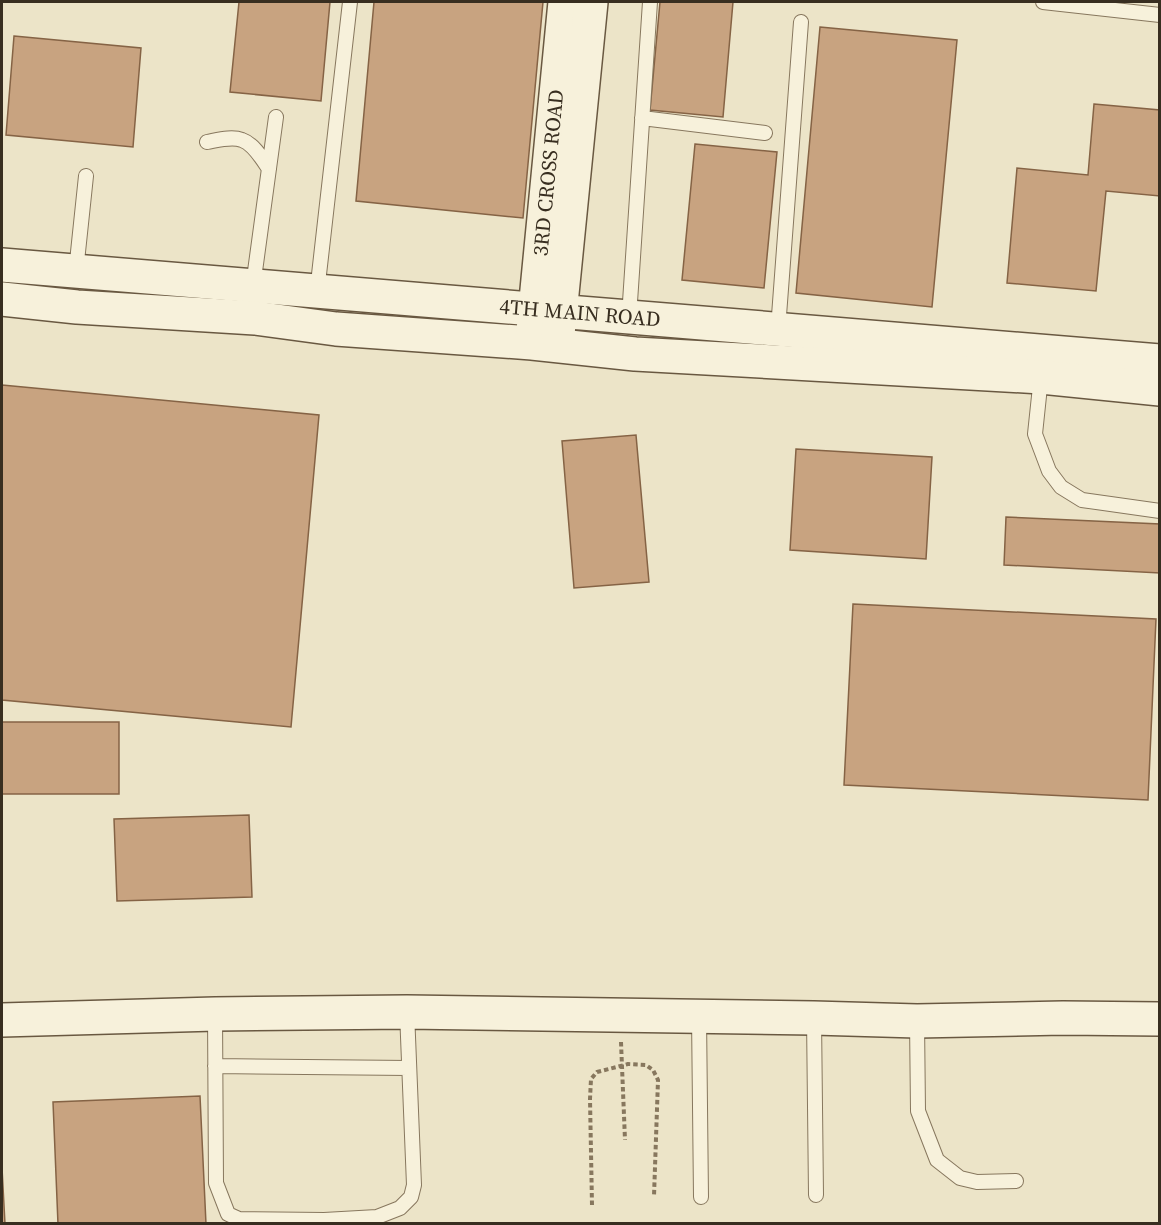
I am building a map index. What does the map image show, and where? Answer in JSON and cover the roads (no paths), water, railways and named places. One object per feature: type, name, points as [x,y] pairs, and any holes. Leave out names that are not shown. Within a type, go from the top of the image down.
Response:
[{"type":"street","name":"3RD CROSS ROAD","points":[[547,310],[565,2]]},
{"type":"street","points":[[544,345],[591,2]]},
{"type":"street","name":"4TH MAIN ROAD","points":[[2,265],[1160,361]]},
{"type":"street","name":"4TH MAIN ROAD","points":[[2,299],[77,307],[255,318],[336,329],[635,354],[1041,377],[1160,388]]},
{"type":"street","points":[[2,998],[1160,1006]]},
{"type":"street","points":[[2,1020],[407,1012],[917,1021],[1160,1019]]},
{"type":"lane","points":[[317,291],[350,2]]},
{"type":"lane","points":[[629,317],[650,2]]},
{"type":"lane","points":[[1042,2],[1160,15]]},
{"type":"lane","points":[[778,330],[801,22]]},
{"type":"lane","points":[[254,286],[276,117]]},
{"type":"lane","points":[[642,118],[765,133]]},
{"type":"lane","points":[[207,142],[226,138],[243,140],[258,152],[269,169]]},
{"type":"lane","points":[[76,271],[86,177]]},
{"type":"lane","points":[[1041,377],[1035,434],[1049,471],[1061,487],[1082,500],[1160,511]]},
{"type":"lane","points":[[215,1014],[216,1183],[228,1214],[239,1218],[324,1220],[377,1217],[400,1208],[411,1197],[414,1185],[407,1012]]},
{"type":"lane","points":[[699,1016],[701,1197]]},
{"type":"lane","points":[[814,1018],[816,1195]]},
{"type":"lane","points":[[917,1021],[918,1111],[937,1160],[960,1178],[977,1182],[1016,1181]]},
{"type":"lane","points":[[215,1066],[409,1068]]}]
